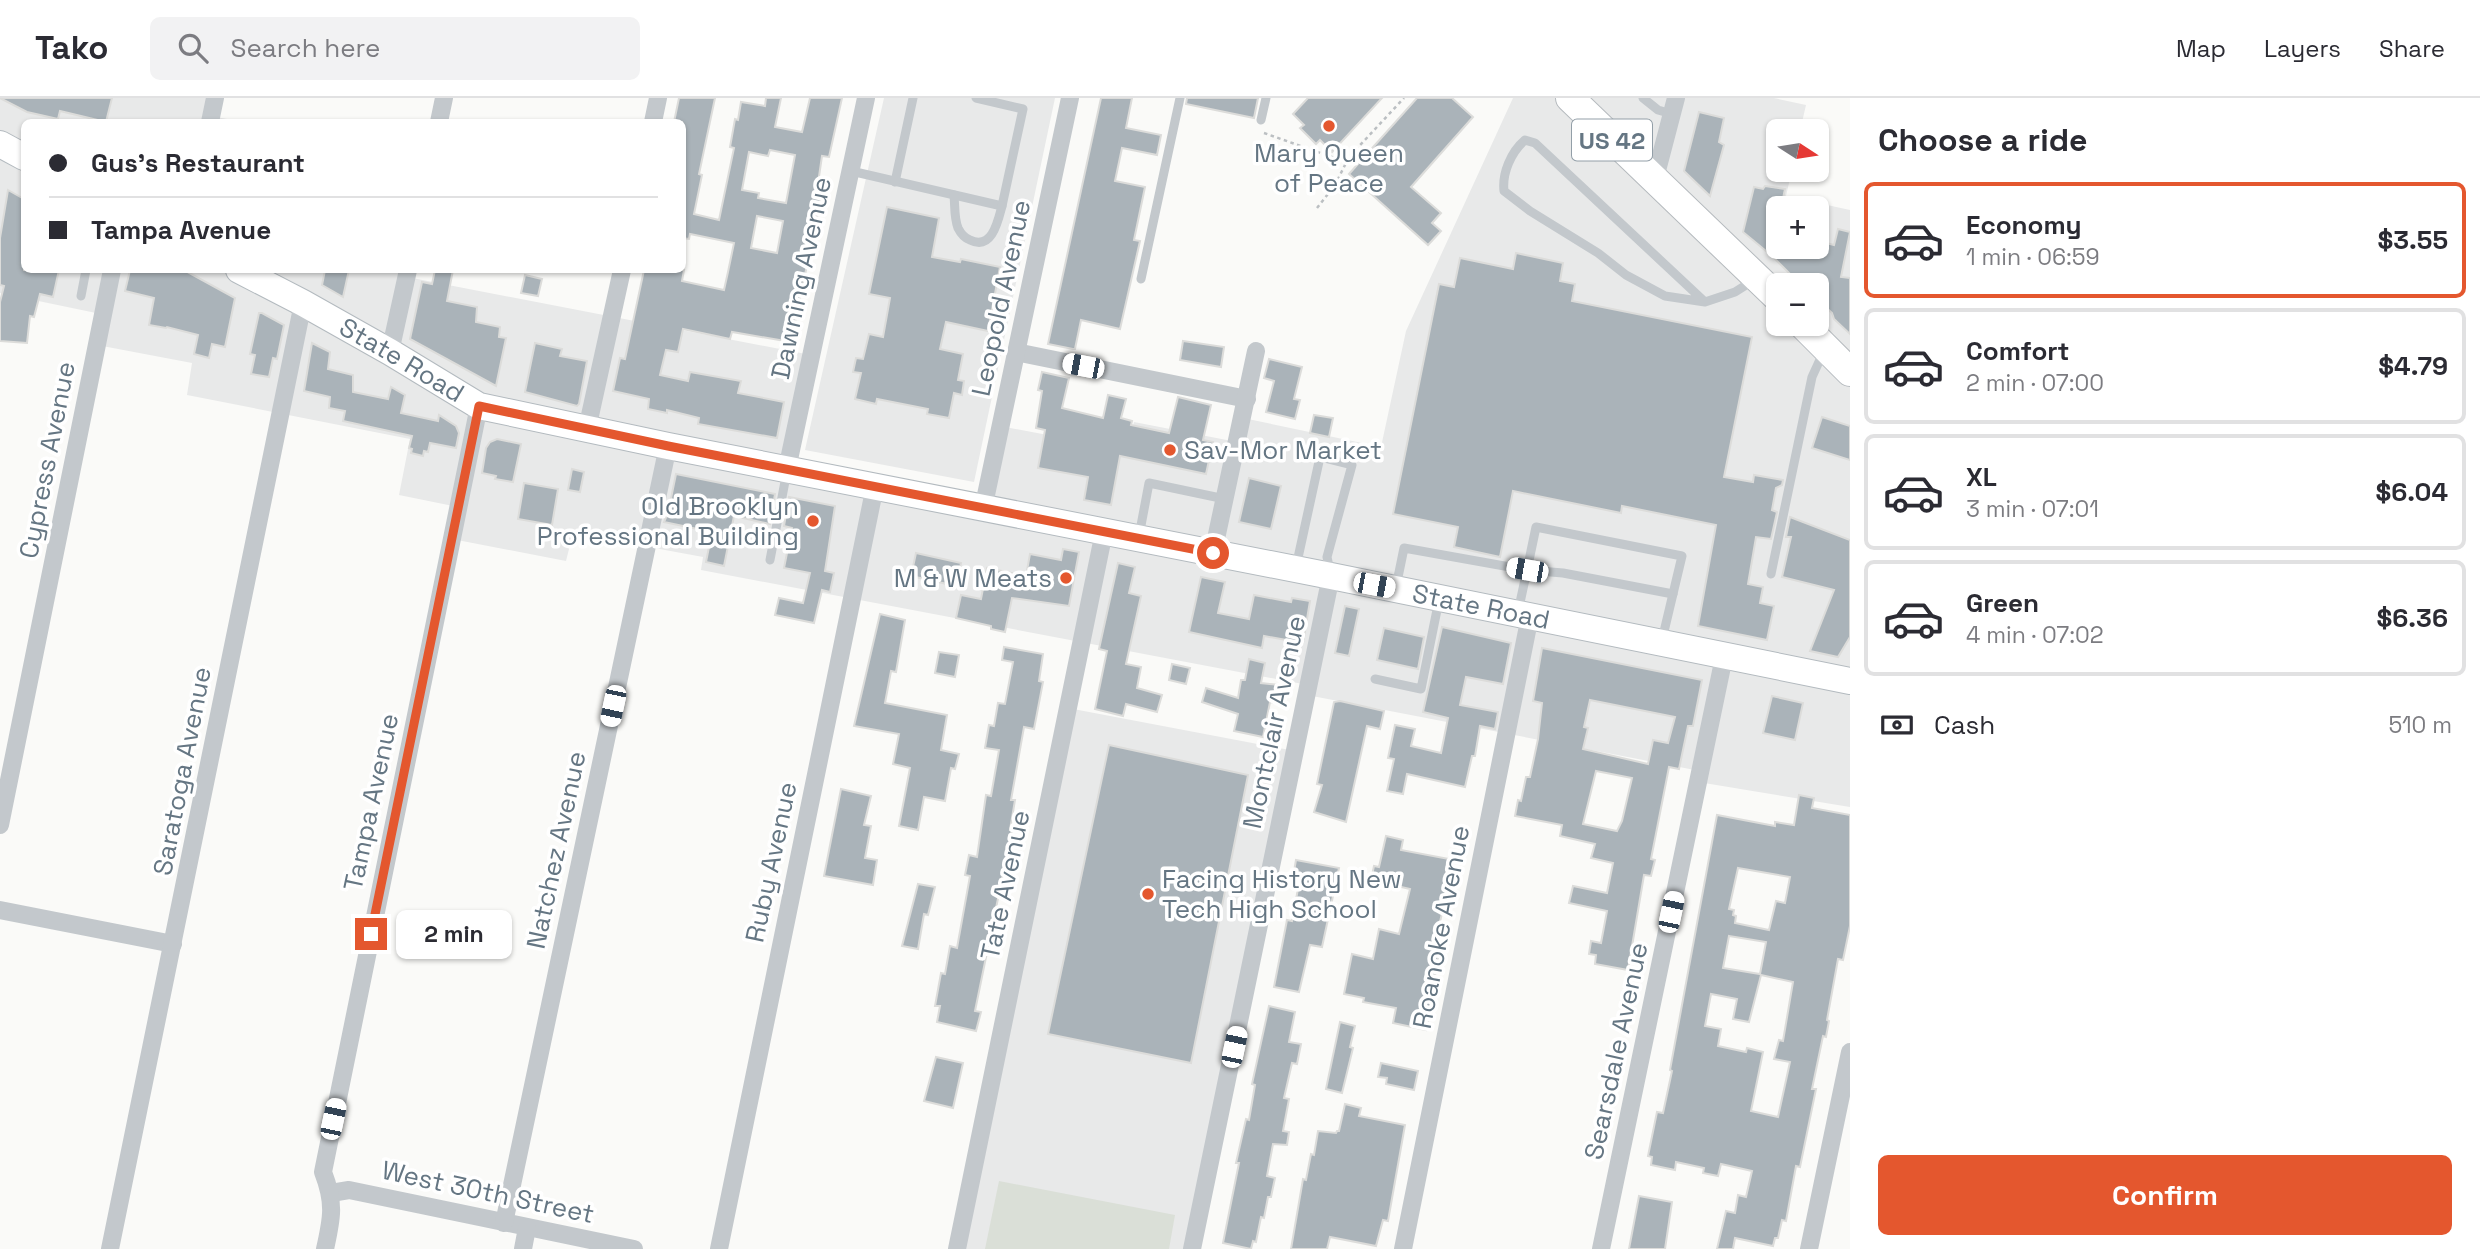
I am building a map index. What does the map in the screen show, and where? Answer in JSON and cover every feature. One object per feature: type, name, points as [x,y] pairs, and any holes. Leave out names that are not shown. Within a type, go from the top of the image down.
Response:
[{"type":"main road","name":"US 42","points":[[1570,98],[1766,286]]},
{"type":"main road","points":[[0,144],[21,155]]},
{"type":"main road","name":"State Road","points":[[245,273],[390,352],[479,406],[1850,681]]},
{"type":"main road","points":[[1814,336],[1850,372]]},
{"type":"street","points":[[211,119],[215,98]]},
{"type":"street","points":[[440,119],[444,98]]},
{"type":"street","points":[[654,119],[658,98]]},
{"type":"street","name":"Dawning Avenue","points":[[787,469],[866,98]]},
{"type":"street","name":"Leopold Avenue","points":[[983,509],[1070,98]]},
{"type":"street","points":[[1654,181],[1674,106]]},
{"type":"street","name":"Cypress Avenue","points":[[0,825],[111,273]]},
{"type":"street","points":[[390,352],[407,273]]},
{"type":"street","points":[[587,429],[620,273]]},
{"type":"street","name":"Saratoga Avenue","points":[[110,1249],[303,303]]},
{"type":"street","points":[[1213,553],[1256,351]]},
{"type":"street","points":[[1016,352],[1247,399]]},
{"type":"street","name":"Tampa Avenue","points":[[325,1249],[331,1219],[331,1192],[323,1172],[479,406]]},
{"type":"street","name":"Natchez Avenue","points":[[504,1223],[668,446]]},
{"type":"street","name":"Ruby Avenue","points":[[719,1249],[875,486]]},
{"type":"street","name":"Tate Avenue","points":[[957,1249],[1104,532]]},
{"type":"street","name":"Montclair Avenue","points":[[1192,1249],[1331,576]]},
{"type":"street","name":"Roanoke Avenue","points":[[1403,1249],[1524,615]]},
{"type":"street","name":"Searsdale Avenue","points":[[1601,1249],[1724,657]]},
{"type":"street","points":[[0,910],[173,944]]},
{"type":"street","points":[[1809,1249],[1850,1052]]},
{"type":"street","name":"West 30th Street","points":[[331,1192],[349,1190],[634,1249]]},
{"type":"street","points":[[523,1249],[527,1228]]},
{"type":"lane","points":[[895,182],[913,98]]},
{"type":"lane","points":[[954,195],[959,229],[964,237],[983,243],[992,235],[1002,206],[1023,109],[976,98]]},
{"type":"lane","points":[[1141,279],[1180,98]]},
{"type":"lane","points":[[1261,120],[1266,98]]},
{"type":"lane","points":[[1643,98],[1658,110],[1674,106]]},
{"type":"lane","points":[[1705,302],[1535,143],[1525,140],[1516,147],[1502,179],[1504,191],[1530,211],[1598,253],[1626,275],[1665,296],[1705,302],[1735,292],[1758,278]]},
{"type":"lane","points":[[851,171],[1002,206]]},
{"type":"lane","points":[[81,296],[85,273]]},
{"type":"lane","points":[[1771,574],[1812,377],[1825,348]]},
{"type":"lane","points":[[1295,569],[1320,457],[1352,465],[1327,557],[1331,576]]},
{"type":"lane","points":[[770,560],[787,469]]},
{"type":"lane","points":[[1138,539],[1149,483],[1225,499]]},
{"type":"lane","points":[[1524,615],[1527,570],[1536,527],[1682,556],[1662,644]]},
{"type":"lane","points":[[1396,589],[1404,548],[1527,570],[1563,573],[1673,594]]},
{"type":"lane","points":[[1375,679],[1421,689],[1440,598]]},
{"type":"path","points":[[1317,208],[1335,184],[1346,163],[1404,98]]},
{"type":"path","points":[[1257,131],[1346,163]]},
{"type":"shaded area","points":[[0,98],[215,98],[211,116],[227,119],[21,119],[21,273],[408,273],[407,277],[811,355],[787,469],[982,509],[1000,426],[1127,450],[1134,422],[1237,442],[1243,418],[1381,447],[1406,331],[1513,98],[1774,98],[1806,105],[1803,119],[1766,119],[1766,182],[1789,182],[1786,196],[1766,196],[1766,259],[1829,259],[1829,205],[1850,210],[1850,807],[1698,782],[1700,771],[1307,695],[1308,685],[701,570],[703,557],[573,533],[566,561],[452,539],[458,507],[399,495],[410,439],[187,395],[192,363],[97,345],[96,313],[0,293]]},
{"type":"shaded area","points":[[884,98],[1055,98],[974,482],[805,450]]},
{"type":"shaded area","name":"Facing History New Tech High School","points":[[1068,708],[1295,751],[1192,1249],[957,1249]]},
{"type":"shaded area","points":[[999,1181],[1175,1215],[1169,1249],[985,1249]]},
{"type":"building","points":[[0,98],[112,98],[107,119],[93,119],[60,111],[58,119],[27,112]]},
{"type":"building","points":[[679,98],[715,98],[699,174],[702,175],[694,214],[719,220],[734,148],[730,147],[735,119],[738,120],[741,102],[765,106],[766,98],[781,98],[775,127],[802,132],[810,98],[842,98],[829,157],[822,156],[816,197],[821,198],[791,342],[732,332],[730,339],[683,329],[678,352],[666,350],[660,375],[688,381],[690,372],[741,381],[738,393],[784,402],[777,438],[698,424],[699,418],[667,410],[667,413],[648,409],[649,399],[613,391],[620,358],[625,359],[643,273],[683,273],[682,281],[724,290],[734,243],[690,234],[689,239],[686,239],[686,119],[675,119]],"holes":[[[770,150],[795,155],[786,203],[758,198],[759,193],[742,190],[749,152],[768,156]],[[757,216],[783,221],[777,253],[751,248]]]},
{"type":"building","points":[[1101,98],[1132,98],[1126,128],[1161,135],[1157,155],[1122,148],[1115,181],[1145,187],[1134,240],[1140,241],[1120,329],[1081,320],[1073,349],[1048,344]]},
{"type":"building","points":[[1187,98],[1258,98],[1254,118],[1186,104]]},
{"type":"building","name":"Mary Queen of Peace","points":[[1308,98],[1382,98],[1332,152],[1320,140],[1316,144],[1300,128],[1304,125],[1293,114]]},
{"type":"building","name":"Mary Queen of Peace","points":[[1417,98],[1452,98],[1473,117],[1411,187],[1441,213],[1432,223],[1441,231],[1428,245],[1349,174]]},
{"type":"building","points":[[1699,112],[1724,118],[1719,142],[1724,145],[1710,196],[1684,171]]},
{"type":"building","points":[[1765,186],[1785,189],[1784,196],[1766,196],[1766,251],[1743,232],[1754,187],[1763,189]]},
{"type":"building","points":[[8,190],[21,197],[21,273],[58,273],[53,297],[40,294],[34,317],[30,316],[27,343],[0,341],[0,302],[4,286],[0,285],[0,238]]},
{"type":"building","points":[[887,207],[939,218],[932,257],[960,262],[961,259],[1000,267],[988,331],[946,322],[940,349],[963,354],[958,380],[964,381],[962,395],[954,393],[949,418],[927,414],[928,409],[877,399],[876,404],[855,399],[861,373],[853,372],[856,358],[863,359],[869,334],[883,337],[890,298],[869,294]]},
{"type":"building","points":[[1838,229],[1850,232],[1841,277],[1850,278],[1850,334],[1829,310],[1829,273],[1789,273],[1775,259],[1829,259],[1829,244],[1834,245]]},
{"type":"building","points":[[1516,253],[1563,263],[1560,281],[1575,284],[1572,301],[1752,337],[1724,477],[1753,482],[1754,475],[1783,480],[1782,485],[1776,488],[1772,510],[1777,512],[1771,539],[1756,537],[1748,584],[1763,587],[1760,603],[1774,606],[1767,640],[1698,626],[1716,525],[1622,506],[1621,513],[1513,491],[1500,557],[1454,547],[1458,527],[1393,514],[1439,284],[1454,287],[1460,258],[1513,269]]},
{"type":"building","points":[[129,273],[189,273],[235,298],[225,347],[212,344],[209,358],[194,354],[198,335],[149,325],[154,298],[125,291]]},
{"type":"building","points":[[324,273],[348,273],[343,297],[322,285]]},
{"type":"building","points":[[434,273],[452,273],[447,301],[477,307],[476,322],[500,327],[499,337],[506,338],[496,386],[410,339],[422,282],[432,284]]},
{"type":"building","points":[[525,275],[542,279],[538,296],[521,293]]},
{"type":"building","points":[[259,313],[284,325],[277,359],[273,358],[269,377],[251,374],[255,355],[250,354]]},
{"type":"building","points":[[1183,341],[1224,347],[1221,367],[1180,360]]},
{"type":"building","points":[[312,343],[330,352],[328,369],[353,375],[353,392],[388,399],[391,387],[405,395],[401,413],[438,421],[439,415],[456,426],[459,433],[456,448],[430,443],[428,452],[424,451],[423,456],[411,453],[412,449],[409,448],[412,436],[343,421],[345,411],[329,408],[330,397],[304,391]]},
{"type":"building","points":[[535,343],[562,349],[560,356],[587,361],[577,406],[525,392]]},
{"type":"building","points":[[1269,359],[1302,367],[1294,399],[1300,400],[1295,419],[1266,412],[1274,381],[1264,378]]},
{"type":"building","points":[[1042,372],[1069,378],[1062,408],[1103,418],[1108,395],[1126,399],[1121,418],[1132,421],[1131,425],[1169,433],[1178,397],[1211,405],[1203,440],[1213,442],[1206,474],[1120,456],[1111,505],[1084,500],[1088,477],[1038,468],[1045,430],[1036,428]]},
{"type":"building","points":[[1314,415],[1333,418],[1329,437],[1310,433]]},
{"type":"building","points":[[1822,417],[1850,426],[1850,460],[1812,448]]},
{"type":"building","points":[[497,439],[521,444],[513,482],[495,479],[496,476],[482,473],[486,448],[490,442]]},
{"type":"building","points":[[572,469],[584,472],[580,492],[568,490]]},
{"type":"building","points":[[676,474],[775,494],[770,524],[734,516],[724,566],[706,562],[712,532],[664,522]]},
{"type":"building","points":[[1249,478],[1281,486],[1271,529],[1239,522]]},
{"type":"building","points":[[524,483],[558,489],[552,525],[518,519]]},
{"type":"building","points":[[789,497],[835,506],[825,571],[834,573],[830,592],[822,590],[814,623],[775,615],[779,598],[803,603],[810,573],[784,568],[792,528],[784,526]]},
{"type":"building","points":[[1790,517],[1850,540],[1850,637],[1838,657],[1810,651],[1834,590],[1782,577],[1791,537],[1786,537]]},
{"type":"building","points":[[1063,549],[1079,552],[1069,606],[1012,598],[1005,632],[956,618],[961,595],[981,599],[987,568],[1026,576],[1030,554],[1061,560]]},
{"type":"building","points":[[916,553],[961,563],[956,586],[911,576]]},
{"type":"building","points":[[1118,563],[1135,567],[1129,593],[1141,596],[1126,664],[1141,667],[1137,688],[1162,695],[1157,712],[1126,704],[1123,716],[1095,709],[1107,651],[1099,649]]},
{"type":"building","points":[[1201,577],[1225,582],[1218,613],[1249,619],[1254,595],[1291,602],[1292,598],[1310,601],[1303,643],[1264,636],[1262,648],[1189,632]]},
{"type":"building","points":[[1345,606],[1359,609],[1349,656],[1335,653]]},
{"type":"building","points":[[880,614],[905,620],[896,672],[891,671],[885,703],[947,715],[941,750],[959,754],[955,769],[951,768],[945,801],[924,797],[918,830],[899,826],[910,768],[893,764],[899,734],[854,726]]},
{"type":"building","points":[[1442,627],[1511,643],[1503,684],[1466,677],[1460,705],[1498,712],[1495,729],[1480,726],[1475,756],[1472,756],[1465,787],[1407,774],[1403,794],[1387,791],[1394,759],[1388,758],[1395,725],[1415,729],[1411,746],[1441,753],[1448,718],[1423,712]]},
{"type":"building","points":[[1384,628],[1424,637],[1418,669],[1377,660]]},
{"type":"building","points":[[1004,647],[1043,654],[1039,681],[1043,682],[1034,729],[1024,727],[1011,800],[1015,800],[1012,830],[975,1011],[981,1012],[976,1031],[937,1022],[940,1006],[935,1006],[941,973],[945,974],[950,946],[957,948],[970,876],[965,875],[969,855],[977,857],[986,795],[991,796],[999,750],[985,748],[989,725],[994,726],[998,703],[1005,704],[1013,662],[1002,660]]},
{"type":"building","points":[[1542,648],[1702,680],[1693,726],[1688,726],[1679,769],[1669,767],[1651,859],[1655,860],[1651,876],[1644,875],[1628,970],[1595,964],[1596,955],[1589,954],[1591,941],[1601,943],[1607,911],[1569,903],[1573,886],[1607,893],[1613,863],[1591,858],[1595,844],[1560,836],[1562,825],[1515,816],[1526,777],[1530,777],[1538,739],[1542,703],[1533,701]],"holes":[[[1590,700],[1675,717],[1668,743],[1653,740],[1648,764],[1583,749],[1588,728],[1584,727]],[[1596,771],[1632,778],[1617,831],[1583,824]]]},
{"type":"building","points":[[939,652],[959,655],[955,677],[935,673]]},
{"type":"building","points":[[1249,659],[1265,663],[1261,683],[1280,685],[1277,703],[1270,702],[1263,737],[1234,731],[1238,714],[1202,702],[1206,688],[1238,698]]},
{"type":"building","points":[[1172,664],[1190,668],[1186,684],[1169,680]]},
{"type":"building","points":[[1772,696],[1803,703],[1795,740],[1763,733]]},
{"type":"building","points":[[1334,702],[1384,711],[1380,729],[1367,726],[1346,822],[1314,812],[1322,785],[1317,784]]},
{"type":"building","points":[[1109,745],[1248,775],[1191,1063],[1048,1034]]},
{"type":"building","points":[[841,789],[871,796],[864,825],[871,826],[865,858],[877,860],[873,885],[824,876]]},
{"type":"building","points":[[1799,795],[1814,798],[1812,808],[1850,815],[1850,926],[1843,960],[1838,959],[1826,1037],[1823,1036],[1812,1089],[1816,1089],[1800,1167],[1796,1166],[1786,1221],[1782,1220],[1778,1238],[1775,1238],[1773,1246],[1735,1238],[1733,1249],[1717,1249],[1726,1211],[1735,1213],[1738,1195],[1746,1197],[1752,1171],[1721,1164],[1718,1176],[1703,1173],[1704,1168],[1676,1162],[1675,1170],[1651,1165],[1652,1157],[1648,1156],[1657,1112],[1663,1113],[1672,1071],[1670,1070],[1717,815],[1775,826],[1775,822],[1794,825]],"holes":[[[1738,868],[1790,877],[1785,903],[1776,901],[1769,930],[1735,923],[1734,910],[1729,909]],[[1729,936],[1766,942],[1760,974],[1723,968]],[[1761,975],[1793,982],[1783,1041],[1779,1040],[1774,1059],[1790,1062],[1778,1117],[1751,1111],[1763,1052],[1747,1048],[1746,1052],[1718,1046],[1721,1029],[1705,1026],[1711,994],[1737,999],[1733,1019],[1749,1022]]]},
{"type":"building","points":[[1386,836],[1403,840],[1401,850],[1449,859],[1443,890],[1447,891],[1440,922],[1448,924],[1445,941],[1441,940],[1426,1030],[1393,1023],[1396,1008],[1363,1002],[1364,998],[1344,994],[1352,954],[1373,959],[1379,929],[1399,934],[1410,889],[1371,880],[1374,866],[1379,867]]},
{"type":"building","points":[[1296,860],[1339,868],[1322,947],[1310,945],[1299,992],[1274,987],[1287,920],[1292,921],[1300,878],[1293,877]]},
{"type":"building","points":[[918,884],[935,887],[928,915],[924,914],[918,949],[902,946]]},
{"type":"building","points":[[1269,1006],[1295,1012],[1289,1042],[1301,1044],[1297,1064],[1292,1063],[1284,1098],[1289,1099],[1283,1131],[1289,1132],[1287,1145],[1273,1144],[1267,1176],[1275,1178],[1264,1218],[1261,1217],[1256,1242],[1253,1241],[1251,1249],[1223,1243],[1239,1163],[1236,1163],[1246,1119],[1249,1120],[1255,1085],[1252,1084]]},
{"type":"building","points":[[1340,1022],[1355,1026],[1350,1047],[1353,1048],[1342,1093],[1326,1089]]},
{"type":"building","points":[[936,1057],[963,1063],[953,1108],[924,1101]]},
{"type":"building","points":[[1381,1063],[1418,1071],[1414,1090],[1386,1084],[1387,1078],[1378,1077]]},
{"type":"building","points":[[1345,1104],[1361,1108],[1359,1116],[1405,1125],[1388,1221],[1383,1220],[1376,1246],[1330,1237],[1327,1249],[1291,1249],[1303,1179],[1306,1180],[1311,1154],[1314,1155],[1318,1131],[1339,1131]]},
{"type":"building","points":[[1639,1196],[1672,1202],[1665,1249],[1629,1249]]},
{"type":"place","name":"Mary Queen of Peace","points":[[1329,126]]},
{"type":"place","name":"Sav-Mor Market","points":[[1170,450]]},
{"type":"place","name":"Old Brooklyn Professional Building","points":[[813,521]]},
{"type":"place","name":"M & W Meats","points":[[1066,578]]},
{"type":"place","name":"Facing History New Tech High School","points":[[1148,894]]},
{"type":"route","points":[[371,934],[479,406],[668,446],[1213,553]]}]
